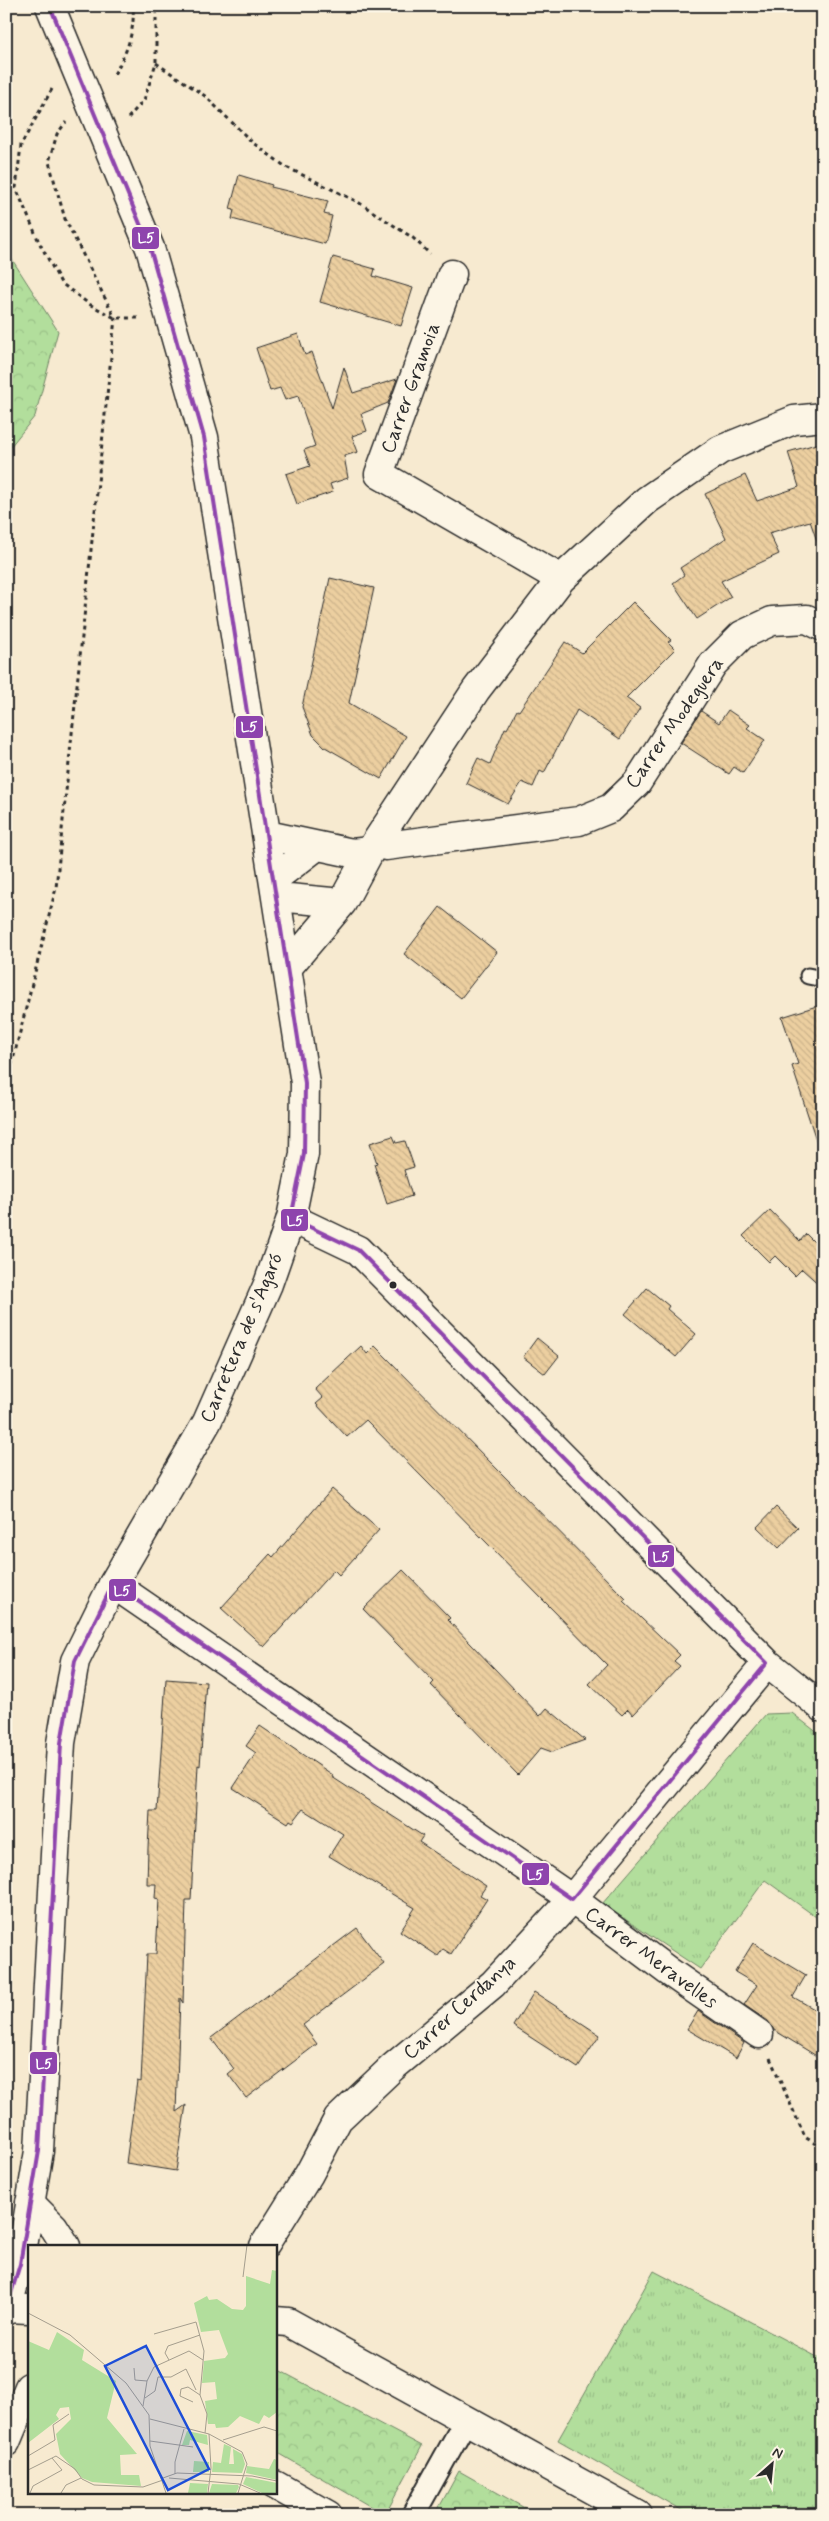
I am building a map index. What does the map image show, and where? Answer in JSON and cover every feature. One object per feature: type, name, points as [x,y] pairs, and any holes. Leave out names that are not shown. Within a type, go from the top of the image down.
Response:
[{"type":"street","name":"Carretera de s'Agaró","points":[[7,2309],[23,2274],[30,2203],[39,2151],[61,1742],[75,1661],[113,1584],[207,1422],[268,1284],[291,1218],[304,1154],[305,1083],[276,888],[204,438],[150,248],[50,6]]},
{"type":"street","name":"Carrer Gramoia","points":[[452,274],[379,474],[561,579]]},
{"type":"street","points":[[288,967],[342,903],[373,847],[476,690],[561,579],[646,500],[720,450],[794,420],[823,417]]},
{"type":"street","name":"Carrer Modeguera","points":[[267,835],[352,853],[373,847],[579,821],[611,808],[637,783],[713,664],[742,635],[772,621],[807,619],[823,627]]},
{"type":"street","points":[[276,888],[318,846]]},
{"type":"street","points":[[276,888],[342,903]]},
{"type":"street","points":[[291,1218],[358,1250],[766,1663],[823,1708]]},
{"type":"street","name":"Carrer Meravelles","points":[[113,1584],[572,1900],[668,1971],[759,2034]]},
{"type":"street","name":"Carrer Cerdanya","points":[[265,2245],[309,2174],[338,2119],[393,2067],[493,1984],[572,1900],[766,1663]]},
{"type":"street","points":[[30,2203],[54,2227],[65,2245]]},
{"type":"street","points":[[7,2309],[28,2309]]},
{"type":"street","points":[[276,2321],[288,2322],[638,2515]]},
{"type":"street","points":[[6,2442],[28,2389]]},
{"type":"street","points":[[414,2515],[466,2420]]},
{"type":"street","points":[[276,2486],[328,2515]]},
{"type":"path","points":[[114,74],[126,55],[134,17],[133,6]]},
{"type":"path","points":[[106,142],[144,100],[156,62],[156,6]]},
{"type":"path","points":[[71,56],[21,145],[16,188],[39,242],[61,283],[89,304],[115,318],[170,318]]},
{"type":"path","points":[[156,62],[205,96],[253,142],[286,167],[358,202],[413,238],[452,274]]},
{"type":"path","points":[[6,1088],[56,888],[115,318],[65,219],[49,162],[57,134],[68,120]]},
{"type":"path","points":[[759,2034],[805,2137],[823,2148]]},
{"type":"green space","points":[[6,250],[58,331],[35,416],[6,452]]},
{"type":"green space","points":[[792,1713],[823,1737],[823,1922],[765,1880],[700,1969],[602,1904],[766,1714]]},
{"type":"green space","points":[[654,2271],[823,2360],[823,2515],[690,2515],[558,2440]]},
{"type":"green space","points":[[276,2369],[422,2446],[385,2515],[276,2452]]},
{"type":"green space","points":[[459,2471],[537,2515],[435,2515]]},
{"type":"building","points":[[239,175],[272,185],[271,187],[328,201],[324,214],[332,216],[325,244],[232,219],[234,210],[230,209]]},
{"type":"building","points":[[333,257],[375,269],[373,276],[413,288],[401,326],[320,302]]},
{"type":"building","points":[[298,334],[305,355],[312,352],[332,408],[344,367],[353,393],[397,379],[388,403],[361,414],[367,431],[352,436],[358,452],[344,456],[348,478],[330,484],[333,492],[297,504],[286,474],[310,466],[304,450],[315,446],[298,396],[285,400],[280,388],[270,391],[256,348]]},
{"type":"building","points":[[823,442],[823,543],[818,544],[810,521],[769,533],[779,554],[721,581],[731,597],[697,619],[673,583],[684,575],[680,568],[726,538],[705,494],[745,475],[757,501],[799,487],[788,452]]},
{"type":"building","points":[[330,578],[374,588],[349,703],[406,736],[381,779],[325,747],[313,735],[302,707]]},
{"type":"building","points":[[633,602],[671,640],[668,642],[675,649],[626,698],[640,708],[620,739],[577,710],[544,773],[540,771],[533,787],[522,782],[508,804],[466,783],[478,758],[490,764],[505,728],[507,729],[517,710],[519,711],[565,642],[582,653]]},
{"type":"building","points":[[728,710],[750,725],[747,728],[765,740],[743,773],[734,767],[729,774],[681,743],[701,711],[719,723]]},
{"type":"building","points":[[440,907],[497,952],[461,998],[404,954]]},
{"type":"building","points":[[823,1004],[823,1145],[818,1146],[792,1066],[798,1064],[782,1017]]},
{"type":"building","points":[[393,1136],[396,1143],[405,1141],[414,1167],[404,1170],[412,1196],[387,1204],[374,1164],[377,1163],[370,1143]]},
{"type":"building","points":[[770,1210],[800,1241],[806,1234],[823,1251],[823,1288],[802,1269],[795,1276],[775,1256],[769,1262],[743,1236]]},
{"type":"building","points":[[647,1288],[669,1306],[667,1309],[696,1334],[676,1357],[625,1314]]},
{"type":"building","points":[[537,1338],[559,1356],[545,1374],[523,1357]]},
{"type":"building","points":[[361,1346],[367,1354],[375,1346],[626,1599],[623,1601],[680,1655],[674,1661],[680,1666],[633,1715],[628,1709],[622,1715],[589,1684],[607,1665],[366,1420],[347,1437],[316,1404],[323,1398],[315,1389]]},
{"type":"building","points":[[332,1489],[379,1530],[339,1575],[334,1570],[264,1647],[221,1608],[270,1554],[273,1557]]},
{"type":"building","points":[[776,1507],[798,1528],[779,1548],[757,1527]]},
{"type":"building","points":[[403,1570],[540,1716],[547,1708],[585,1740],[552,1752],[541,1748],[518,1775],[431,1685],[434,1682],[363,1609]]},
{"type":"building","points":[[166,1679],[206,1682],[200,1766],[198,1765],[191,1900],[186,1900],[183,2003],[180,1998],[176,2112],[186,2105],[176,2171],[126,2163],[137,2081],[141,2082],[147,1954],[156,1954],[159,1899],[155,1898],[156,1884],[147,1884],[148,1848],[150,1811],[157,1811]]},
{"type":"building","points":[[260,1726],[333,1775],[332,1777],[423,1836],[419,1842],[486,1886],[480,1895],[487,1899],[451,1954],[443,1949],[438,1956],[400,1931],[415,1908],[329,1856],[343,1834],[303,1809],[293,1822],[290,1820],[288,1823],[233,1788],[256,1753],[246,1746]]},
{"type":"building","points":[[357,1928],[384,1964],[303,2025],[317,2044],[246,2098],[228,2074],[234,2069],[211,2038]]},
{"type":"building","points":[[753,1943],[806,1975],[793,1997],[823,2014],[823,2060],[774,2030],[768,2021],[744,2005],[757,1985],[735,1972]]},
{"type":"building","points":[[534,1992],[600,2035],[578,2068],[513,2026]]},
{"type":"building","points":[[698,2011],[744,2043],[736,2058],[687,2029]]},
{"type":"transit line","name":"L5","points":[[6,2310],[20,2264],[39,2151],[61,1743],[75,1661],[113,1584],[572,1899],[767,1663],[358,1250],[291,1218],[304,1154],[305,1083],[204,437],[150,248],[50,6]]}]
